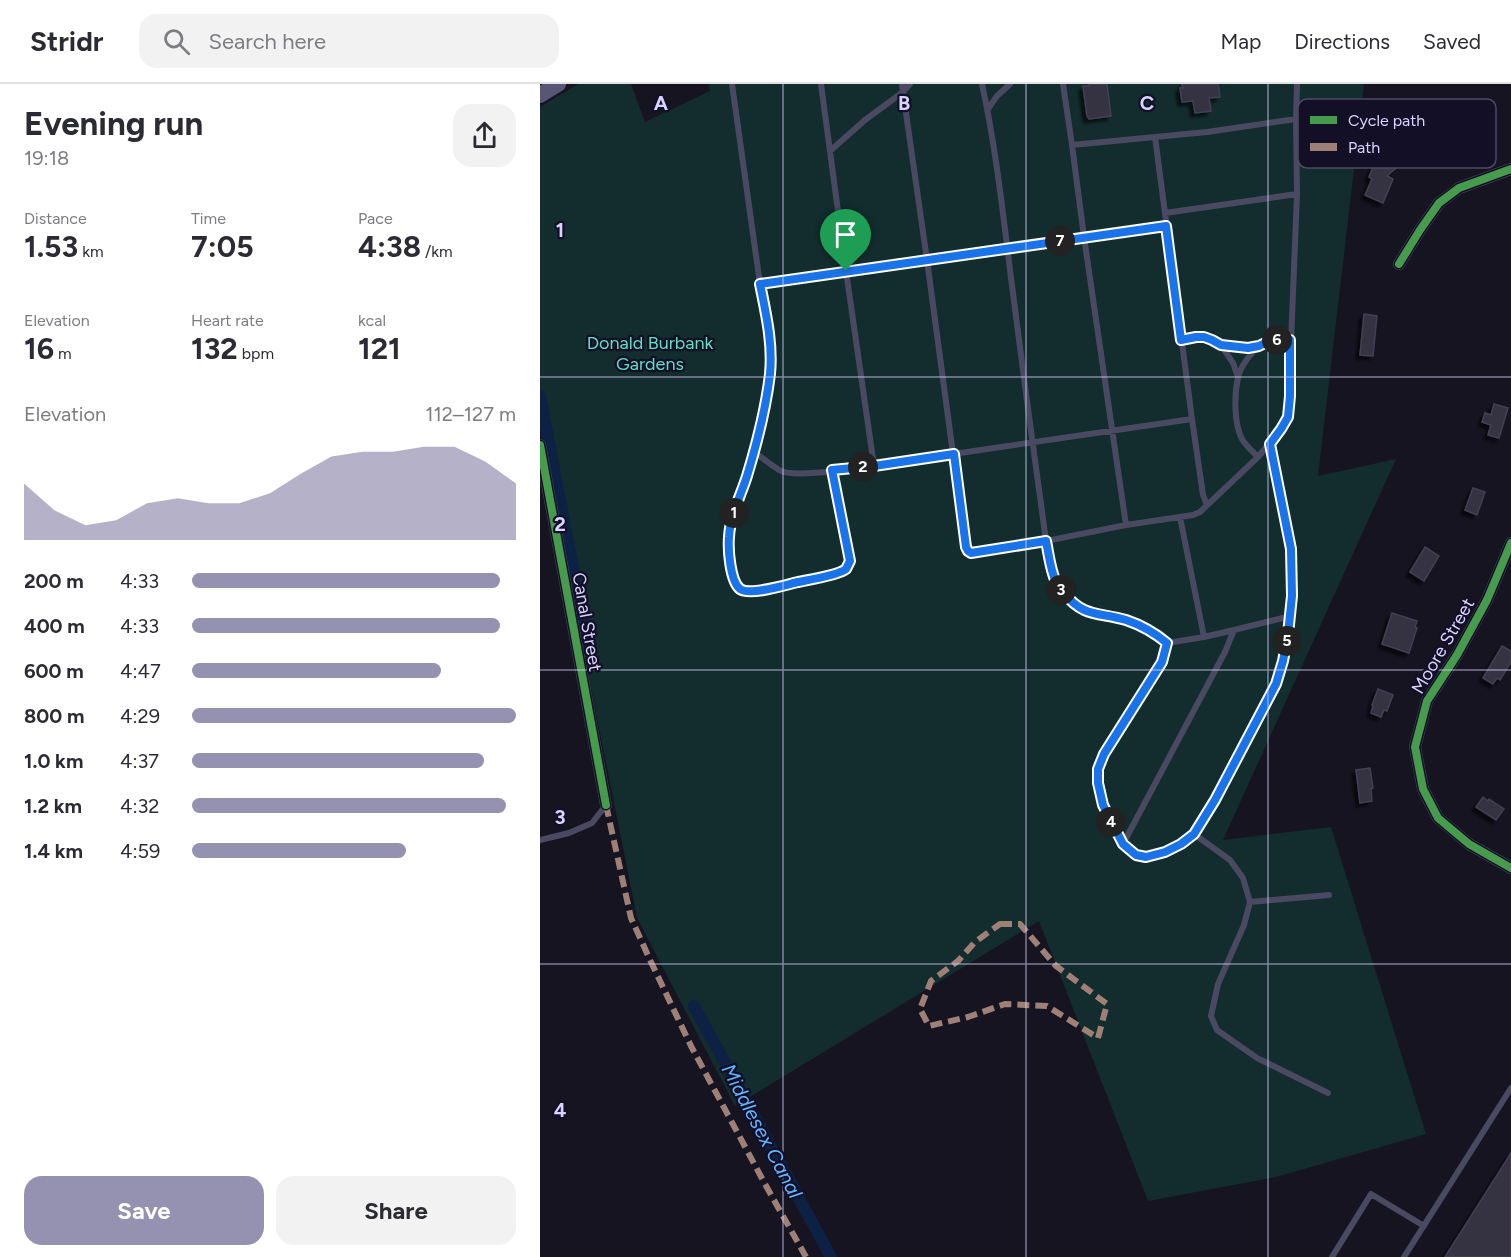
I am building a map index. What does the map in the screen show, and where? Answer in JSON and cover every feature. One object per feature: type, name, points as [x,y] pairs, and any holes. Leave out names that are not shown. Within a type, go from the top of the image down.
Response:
[{"type":"main road","points":[[540,95],[558,84]]},
{"type":"street","points":[[1399,264],[1439,202],[1459,188],[1511,169]]},
{"type":"street","name":"Canal Street","points":[[540,445],[606,805]]},
{"type":"street","name":"Moore Street","points":[[1511,543],[1487,600],[1457,655],[1427,701],[1415,747],[1423,789],[1438,818],[1469,844],[1511,868]]},
{"type":"lane","points":[[732,84],[760,284],[769,328],[771,356],[764,409],[754,452],[732,519],[729,536],[732,574],[738,587],[746,592],[799,582],[840,572],[846,568],[850,561],[849,552],[832,470]]},
{"type":"lane","points":[[821,84],[874,466]]},
{"type":"lane","points":[[902,84],[966,547],[971,553],[1200,512],[1270,444],[1281,429],[1288,417],[1290,396],[1290,340],[1297,194],[1297,84]]},
{"type":"lane","points":[[830,151],[910,84]]},
{"type":"lane","points":[[982,84],[988,109],[1046,541],[1051,571],[1057,584],[1070,601],[1082,610],[1141,626],[1167,643],[1204,637],[1291,616]]},
{"type":"lane","points":[[988,109],[997,96],[1010,84]]},
{"type":"lane","points":[[1064,84],[1126,525]]},
{"type":"lane","points":[[1072,145],[1207,132],[1296,119]]},
{"type":"lane","points":[[1155,137],[1192,419],[1203,495],[1207,505]]},
{"type":"lane","points":[[1165,213],[1297,194]]},
{"type":"lane","points":[[760,284],[1166,226]]},
{"type":"lane","points":[[1181,340],[1204,337],[1221,345],[1248,348],[1277,340],[1290,340]]},
{"type":"lane","points":[[1221,345],[1233,363],[1238,377],[1236,415],[1238,428],[1242,440],[1258,456]]},
{"type":"lane","points":[[1238,377],[1259,346]]},
{"type":"lane","points":[[754,452],[789,473],[832,470],[874,466],[1192,419]]},
{"type":"lane","points":[[1167,643],[1162,662],[1104,754],[1098,769],[1098,783],[1103,805],[1123,844],[1136,855],[1146,857],[1165,852],[1194,834],[1215,800],[1276,684],[1283,661],[1291,616],[1291,549],[1270,444]]},
{"type":"lane","points":[[1180,517],[1204,637]]},
{"type":"lane","points":[[1123,844],[1226,652],[1234,630]]},
{"type":"lane","points":[[540,840],[569,833],[592,823],[606,805]]},
{"type":"lane","points":[[1194,834],[1230,860],[1242,878],[1250,902],[1244,925],[1218,984],[1211,1016],[1217,1030],[1257,1058],[1328,1093]]},
{"type":"lane","points":[[1250,902],[1329,895]]},
{"type":"lane","points":[[1404,1257],[1511,1088]]},
{"type":"lane","points":[[1332,1257],[1371,1194],[1424,1226]]},
{"type":"green space","name":"Donald Burbank Gardens","points":[[578,84],[631,84],[645,122],[710,91],[709,84],[1364,84],[1362,99],[1298,99],[1298,168],[1354,168],[1318,476],[1396,459],[1223,840],[1331,827],[1426,1134],[1276,1177],[1148,1201],[1039,921],[735,1106],[637,918],[580,633],[540,412],[540,107]]},
{"type":"building","points":[[1089,84],[1107,84],[1111,116],[1089,119],[1083,86],[1089,86]]},
{"type":"building","points":[[1182,84],[1218,84],[1220,97],[1209,98],[1211,111],[1195,113],[1193,101],[1182,102],[1180,88],[1183,88]]},
{"type":"building","points":[[1373,168],[1396,168],[1387,176],[1393,179],[1383,203],[1365,195],[1372,179],[1369,177]]},
{"type":"building","points":[[1364,314],[1377,316],[1373,356],[1360,355]]},
{"type":"building","points":[[1494,404],[1508,408],[1499,438],[1488,435],[1491,425],[1482,422],[1485,413],[1491,415]]},
{"type":"building","points":[[1473,488],[1485,492],[1477,515],[1465,510]]},
{"type":"building","points":[[1425,547],[1439,556],[1424,581],[1410,572]]},
{"type":"building","points":[[1392,613],[1417,621],[1409,653],[1382,644]]},
{"type":"building","points":[[1502,646],[1511,651],[1511,662],[1500,680],[1497,678],[1493,684],[1483,678]]},
{"type":"building","points":[[1378,689],[1393,695],[1387,711],[1384,710],[1381,717],[1371,713]]},
{"type":"building","points":[[1370,768],[1372,801],[1360,803],[1356,770]]},
{"type":"building","points":[[1483,797],[1504,809],[1496,820],[1476,807]]},
{"type":"building","points":[[1511,1153],[1511,1257],[1445,1257]]},
{"type":"waterway","name":"Middlesex Canal","points":[[540,396],[588,647]]},
{"type":"waterway","name":"Middlesex Canal","points":[[694,1006],[831,1257]]},
{"type":"marked path","points":[[606,805],[631,918],[691,1046],[806,1257]]},
{"type":"marked path","points":[[1000,924],[1020,924],[1056,966],[1107,1004],[1098,1038],[1047,1006],[1005,1004],[968,1017],[929,1026],[920,1009],[931,981],[958,961],[975,942],[1000,924]]},
{"type":"cycle path","points":[[1399,264],[1439,203],[1459,188],[1511,169]]},
{"type":"cycle path","points":[[540,445],[606,805]]},
{"type":"cycle path","points":[[1511,543],[1487,600],[1457,655],[1427,701],[1415,747],[1423,789],[1438,818],[1469,844],[1511,868]]},
{"type":"route","points":[[1166,226],[1181,340],[1204,337],[1221,345],[1248,348],[1277,340],[1290,340],[1288,417],[1270,444],[1291,549],[1291,616],[1283,661],[1276,684],[1215,800],[1194,834],[1181,844],[1165,852],[1146,857],[1136,855],[1123,844],[1113,827],[1103,805],[1098,783],[1098,769],[1104,754],[1162,662],[1167,643],[1141,626],[1116,618],[1094,615],[1070,601],[1057,584],[1051,571],[1046,541],[971,553],[968,551],[954,454],[832,470],[848,544],[850,561],[846,568],[840,572],[752,591],[746,592],[738,587],[732,574],[729,536],[732,519],[754,452],[770,374],[769,328],[760,284],[846,271],[1166,226]]}]
